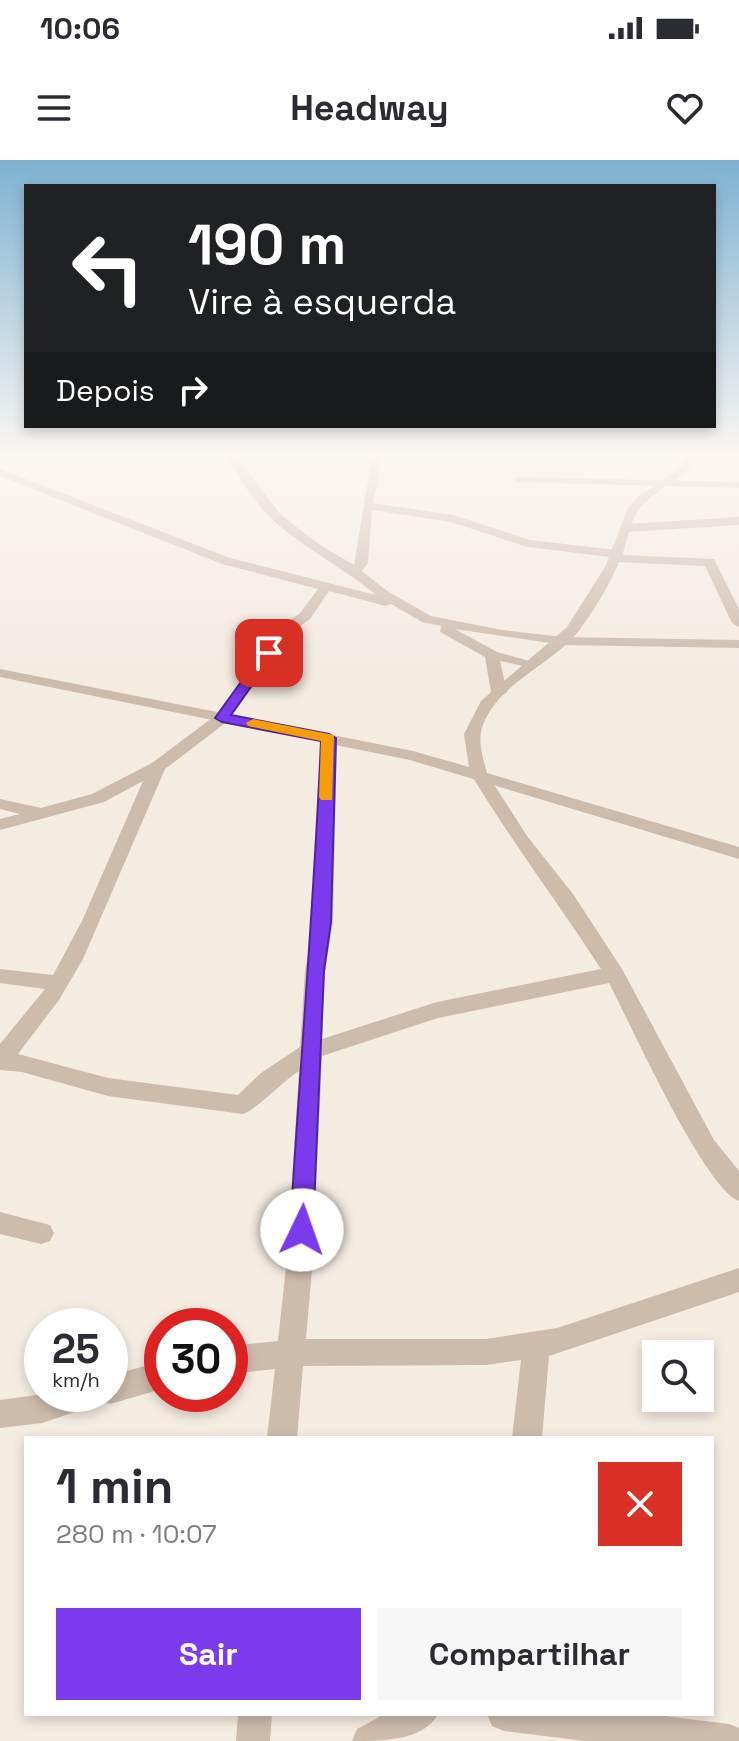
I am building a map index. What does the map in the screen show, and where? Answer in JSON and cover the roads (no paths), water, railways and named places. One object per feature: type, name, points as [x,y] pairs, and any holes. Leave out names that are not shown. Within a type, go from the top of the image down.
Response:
[{"type":"street","points":[[142,528],[226,561],[401,606]]},
{"type":"street","points":[[290,528],[401,606],[492,655],[533,664]]},
{"type":"street","points":[[355,571],[362,563],[365,528]]},
{"type":"street","points":[[480,528],[528,543],[616,556],[710,562],[739,623]]},
{"type":"street","points":[[630,528],[626,528],[616,556],[591,601],[563,641],[499,692],[472,735],[480,776],[520,840],[566,899],[615,974],[706,1147],[739,1190]]},
{"type":"street","points":[[0,825],[98,798],[129,785],[158,767],[222,718],[260,666],[272,640],[305,616],[326,587]]},
{"type":"street","points":[[427,619],[502,634],[563,641],[739,644]]},
{"type":"street","points":[[492,655],[499,692]]},
{"type":"street","points":[[0,673],[413,756],[739,853]]},
{"type":"street","points":[[282,1436],[293,1353],[315,971],[323,922],[329,738]]},
{"type":"street","points":[[0,1060],[26,1034],[60,983],[87,931],[158,767]]},
{"type":"street","points":[[0,804],[43,814]]},
{"type":"street","points":[[0,1060],[22,1063],[108,1087],[238,1106],[243,1105],[269,1079],[311,1051],[437,1010],[615,974]]},
{"type":"street","points":[[0,976],[60,983]]},
{"type":"street","points":[[0,1223],[41,1233]]},
{"type":"street","points":[[248,1358],[293,1353],[473,1352],[557,1341],[739,1280]]},
{"type":"street","points":[[527,1436],[536,1344]]},
{"type":"street","points":[[0,1414],[24,1411]]},
{"type":"street","points":[[253,1741],[255,1716]]},
{"type":"street","points":[[369,1741],[417,1716]]},
{"type":"street","points":[[521,1716],[729,1741]]}]
